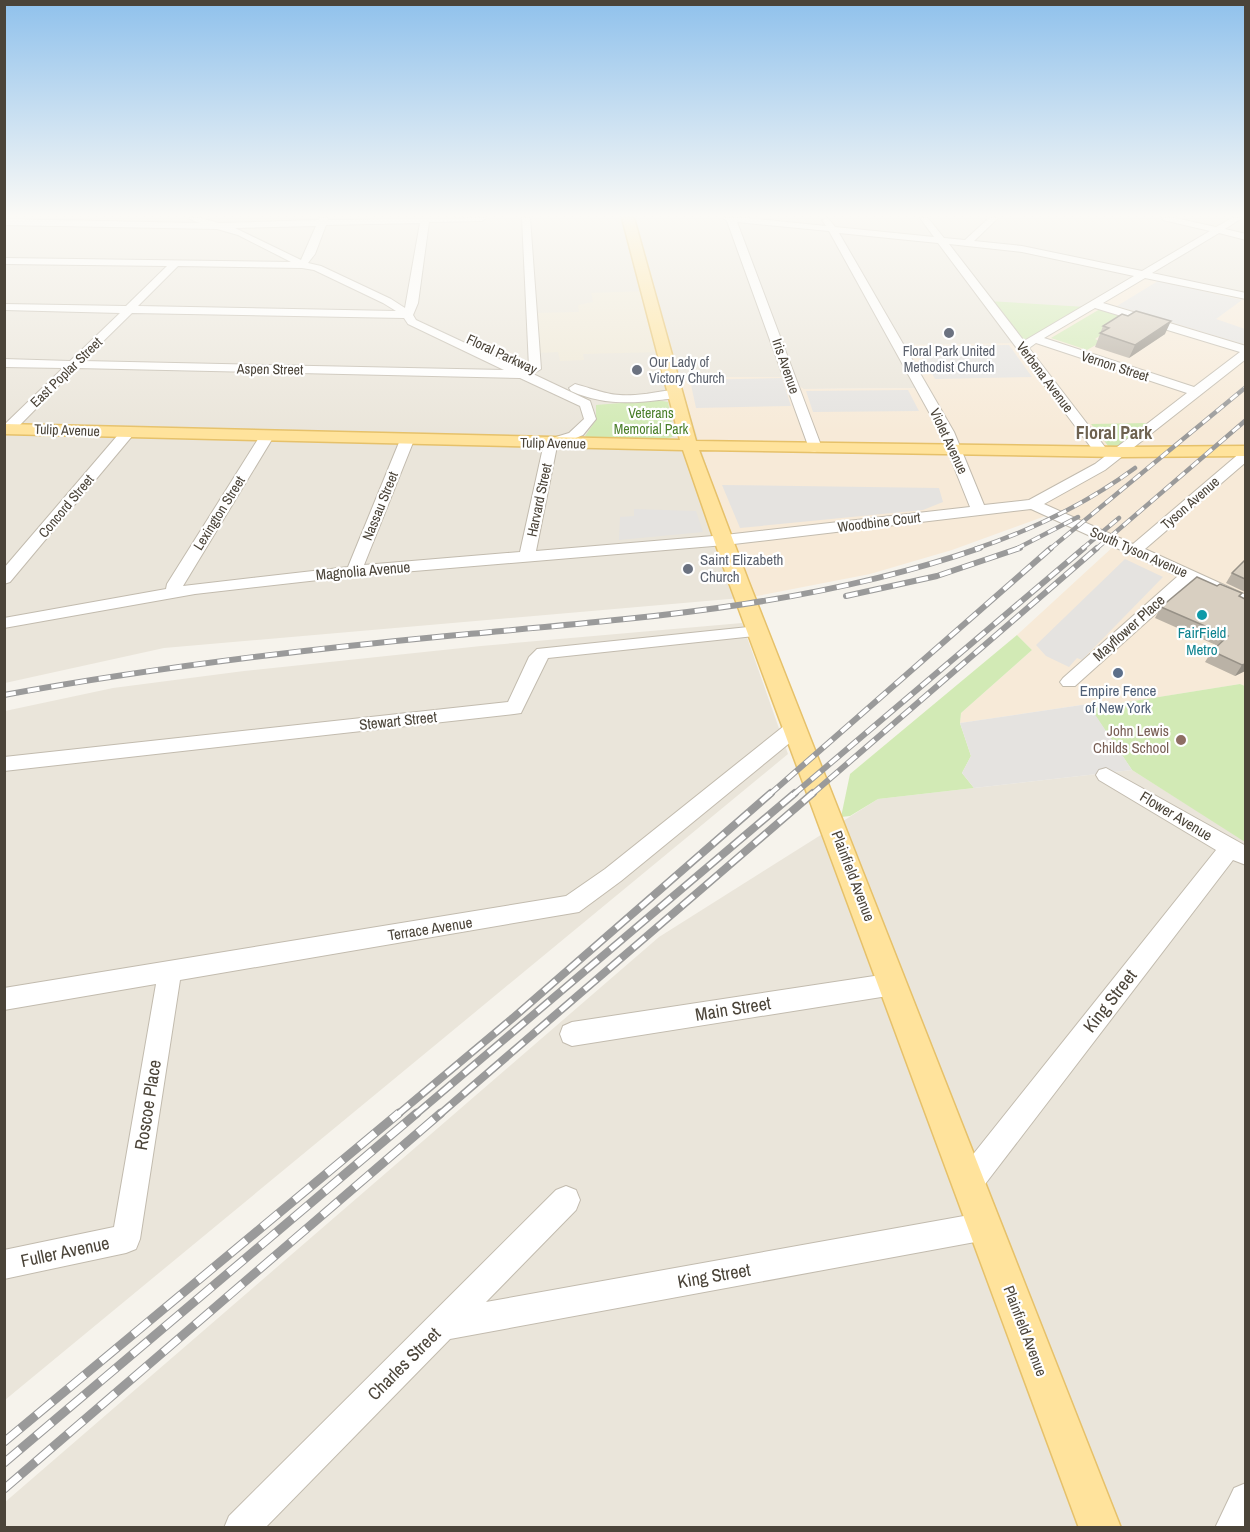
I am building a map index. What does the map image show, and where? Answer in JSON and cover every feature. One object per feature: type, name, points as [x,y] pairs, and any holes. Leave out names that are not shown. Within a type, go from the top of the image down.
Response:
[{"type":"main road","name":"Plainfield Avenue","points":[[647,289],[689,445],[1100,1527]]},
{"type":"main road","name":"Tulip Avenue","points":[[6,429],[551,443],[1245,453]]},
{"type":"street","name":"East Poplar Street","points":[[6,429],[76,364],[150,289]]},
{"type":"street","name":"Floral Parkway","points":[[350,289],[375,304],[408,315],[412,322],[460,339],[589,400],[624,400],[675,394]]},
{"type":"street","points":[[4,307],[408,315],[415,289]]},
{"type":"street","points":[[528,289],[530,372]]},
{"type":"street","name":"Iris Avenue","points":[[756,289],[815,448]]},
{"type":"street","name":"Violet Avenue","points":[[867,289],[944,425],[979,510]]},
{"type":"street","name":"Verbena Avenue","points":[[978,289],[1101,452]]},
{"type":"street","points":[[1022,347],[1118,289]]},
{"type":"street","points":[[1215,289],[1245,296]]},
{"type":"street","points":[[1094,304],[1245,352]]},
{"type":"street","name":"Vernon Street","points":[[1035,339],[1196,392]]},
{"type":"street","points":[[1033,504],[1100,467],[1122,452],[1245,352]]},
{"type":"street","name":"Aspen Street","points":[[4,363],[530,372]]},
{"type":"street","points":[[551,443],[576,436],[584,429],[590,414],[589,400]]},
{"type":"street","name":"Concord Street","points":[[4,579],[128,432]]},
{"type":"street","name":"Lexington Street","points":[[174,591],[175,584],[267,436]]},
{"type":"street","name":"Nassau Street","points":[[354,571],[407,440]]},
{"type":"street","name":"Harvard Street","points":[[527,557],[551,443]]},
{"type":"street","name":"Tyson Avenue","points":[[1135,550],[1245,453]]},
{"type":"street","name":"Woodbine Court","points":[[725,540],[1033,504]]},
{"type":"street","name":"South Tyson Avenue","points":[[1033,504],[1245,601]]},
{"type":"street","name":"Magnolia Avenue","points":[[4,623],[174,591],[354,571],[725,540]]},
{"type":"street","name":"Mayflower Place","points":[[1069,682],[1189,575]]},
{"type":"street","name":"Stewart Street","points":[[4,764],[514,708],[538,657],[543,653],[758,631]]},
{"type":"street","name":"Terrace Avenue","points":[[4,999],[571,905],[613,875],[796,727]]},
{"type":"street","name":"Flower Avenue","points":[[1106,775],[1238,853]]},
{"type":"street","name":"King Street","points":[[969,1182],[1238,853]]},
{"type":"street","name":"Roscoe Place","points":[[126,1239],[170,972]]},
{"type":"street","name":"Main Street","points":[[572,1034],[894,984]]},
{"type":"street","name":"Charles Street","points":[[241,1527],[566,1200]]},
{"type":"street","name":"King Street","points":[[442,1325],[986,1226]]},
{"type":"street","name":"Fuller Avenue","points":[[4,1265],[126,1239]]},
{"type":"street","points":[[1232,1527],[1245,1500]]},
{"type":"shaded area","points":[[4,289],[1245,289],[1245,296],[1023,345],[901,346],[931,388],[803,389],[783,377],[679,377],[713,485],[723,542],[741,598],[164,648],[5,683]]},
{"type":"shaded area","points":[[1116,289],[1215,289],[1245,296],[1245,686],[1240,684],[1090,708],[1088,704],[960,723],[961,713],[1032,650],[1017,635],[1115,545],[1048,515],[952,550],[870,574],[747,598],[723,542],[713,485],[678,377],[783,377],[804,389],[930,388],[900,345],[1021,343]]},
{"type":"shaded area","points":[[1144,289],[1196,289],[1242,300],[1216,319],[1245,329],[1245,342],[1243,344],[1117,306]]},
{"type":"shaded area","points":[[647,291],[662,352],[583,354],[584,360],[560,361],[558,352],[538,353],[534,313],[579,312],[578,305],[593,302],[591,293]]},
{"type":"shaded area","points":[[1009,345],[1032,377],[935,379],[916,346]]},
{"type":"shaded area","points":[[782,378],[791,406],[696,408],[690,380]]},
{"type":"shaded area","points":[[908,390],[919,411],[813,412],[806,391]]},
{"type":"shaded area","points":[[722,485],[939,488],[943,502],[923,510],[740,528]]},
{"type":"shaded area","points":[[634,509],[696,511],[703,532],[619,540],[620,517],[634,516]]},
{"type":"shaded area","points":[[1125,559],[1163,577],[1082,660],[1077,658],[1069,667],[1046,656],[1036,645]]},
{"type":"shaded area","points":[[742,623],[788,754],[5,1400],[5,711],[113,688],[244,671],[481,646]]},
{"type":"shaded area","points":[[1088,704],[1132,770],[974,788],[962,773],[971,756],[960,723]]},
{"type":"shaded area","points":[[1132,770],[1245,841],[1245,1527],[5,1528],[4,1503],[659,937],[878,799]]},
{"type":"green space","points":[[988,301],[1086,307],[1023,345]]},
{"type":"green space","points":[[1100,309],[1135,320],[1115,326],[1095,339],[1101,342],[1087,350],[1051,338]]},
{"type":"green space","name":"Veterans Memorial Park","points":[[657,400],[668,402],[674,436],[664,440],[591,439],[585,436],[596,420],[596,405]]},
{"type":"green space","points":[[1147,423],[1124,446],[1109,447],[1091,424]]},
{"type":"green space","points":[[1017,635],[1032,650],[961,713],[960,723],[971,756],[962,773],[974,788],[878,799],[850,816],[841,817],[850,774]]},
{"type":"green space","name":"John Lewis Childs School","points":[[1240,684],[1245,686],[1245,842],[1132,770],[1090,708]]},
{"type":"building","points":[[1136,311],[1171,321],[1135,345],[1100,333],[1109,328],[1103,326],[1122,314],[1128,316]]},
{"type":"building","points":[[1245,560],[1245,579],[1232,573]]},
{"type":"building","points":[[1197,577],[1242,593],[1239,596],[1245,599],[1245,664],[1242,665],[1212,651],[1228,636],[1161,607]]},
{"type":"railway","points":[[1050,549],[1246,387]]},
{"type":"railway","points":[[1096,549],[1246,420]]},
{"type":"railway","points":[[975,549],[1058,515],[1135,468]]},
{"type":"railway","points":[[1016,549],[1078,517]]},
{"type":"railway","points":[[1082,549],[1119,518]]},
{"type":"railway","points":[[4,695],[114,676],[281,654],[392,641],[649,617],[783,598],[849,585],[980,548]]},
{"type":"railway","points":[[846,596],[937,576],[1020,548]]},
{"type":"railway","points":[[769,795],[1051,548]]},
{"type":"railway","points":[[793,795],[1084,548]]},
{"type":"railway","points":[[811,795],[1097,548]]},
{"type":"railway","points":[[397,1115],[514,1017],[771,793]]},
{"type":"railway","points":[[415,1115],[795,793]]},
{"type":"railway","points":[[439,1115],[813,793]]},
{"type":"railway","points":[[4,1442],[399,1113]]},
{"type":"railway","points":[[4,1463],[417,1113]]},
{"type":"railway","points":[[4,1489],[441,1113]]},
{"type":"place","name":"Floral Park United Methodist Church","points":[[949,333]]},
{"type":"place","name":"Our Lady of Victory Church","points":[[637,370]]},
{"type":"place","name":"Saint Elizabeth Church","points":[[688,569]]},
{"type":"place","name":"FairField Metro","points":[[1202,615]]},
{"type":"place","name":"Empire Fence of New York","points":[[1118,673]]},
{"type":"place","name":"John Lewis Childs School","points":[[1181,740]]},
{"type":"district","name":"Floral Park","points":[[1114,433]]}]
